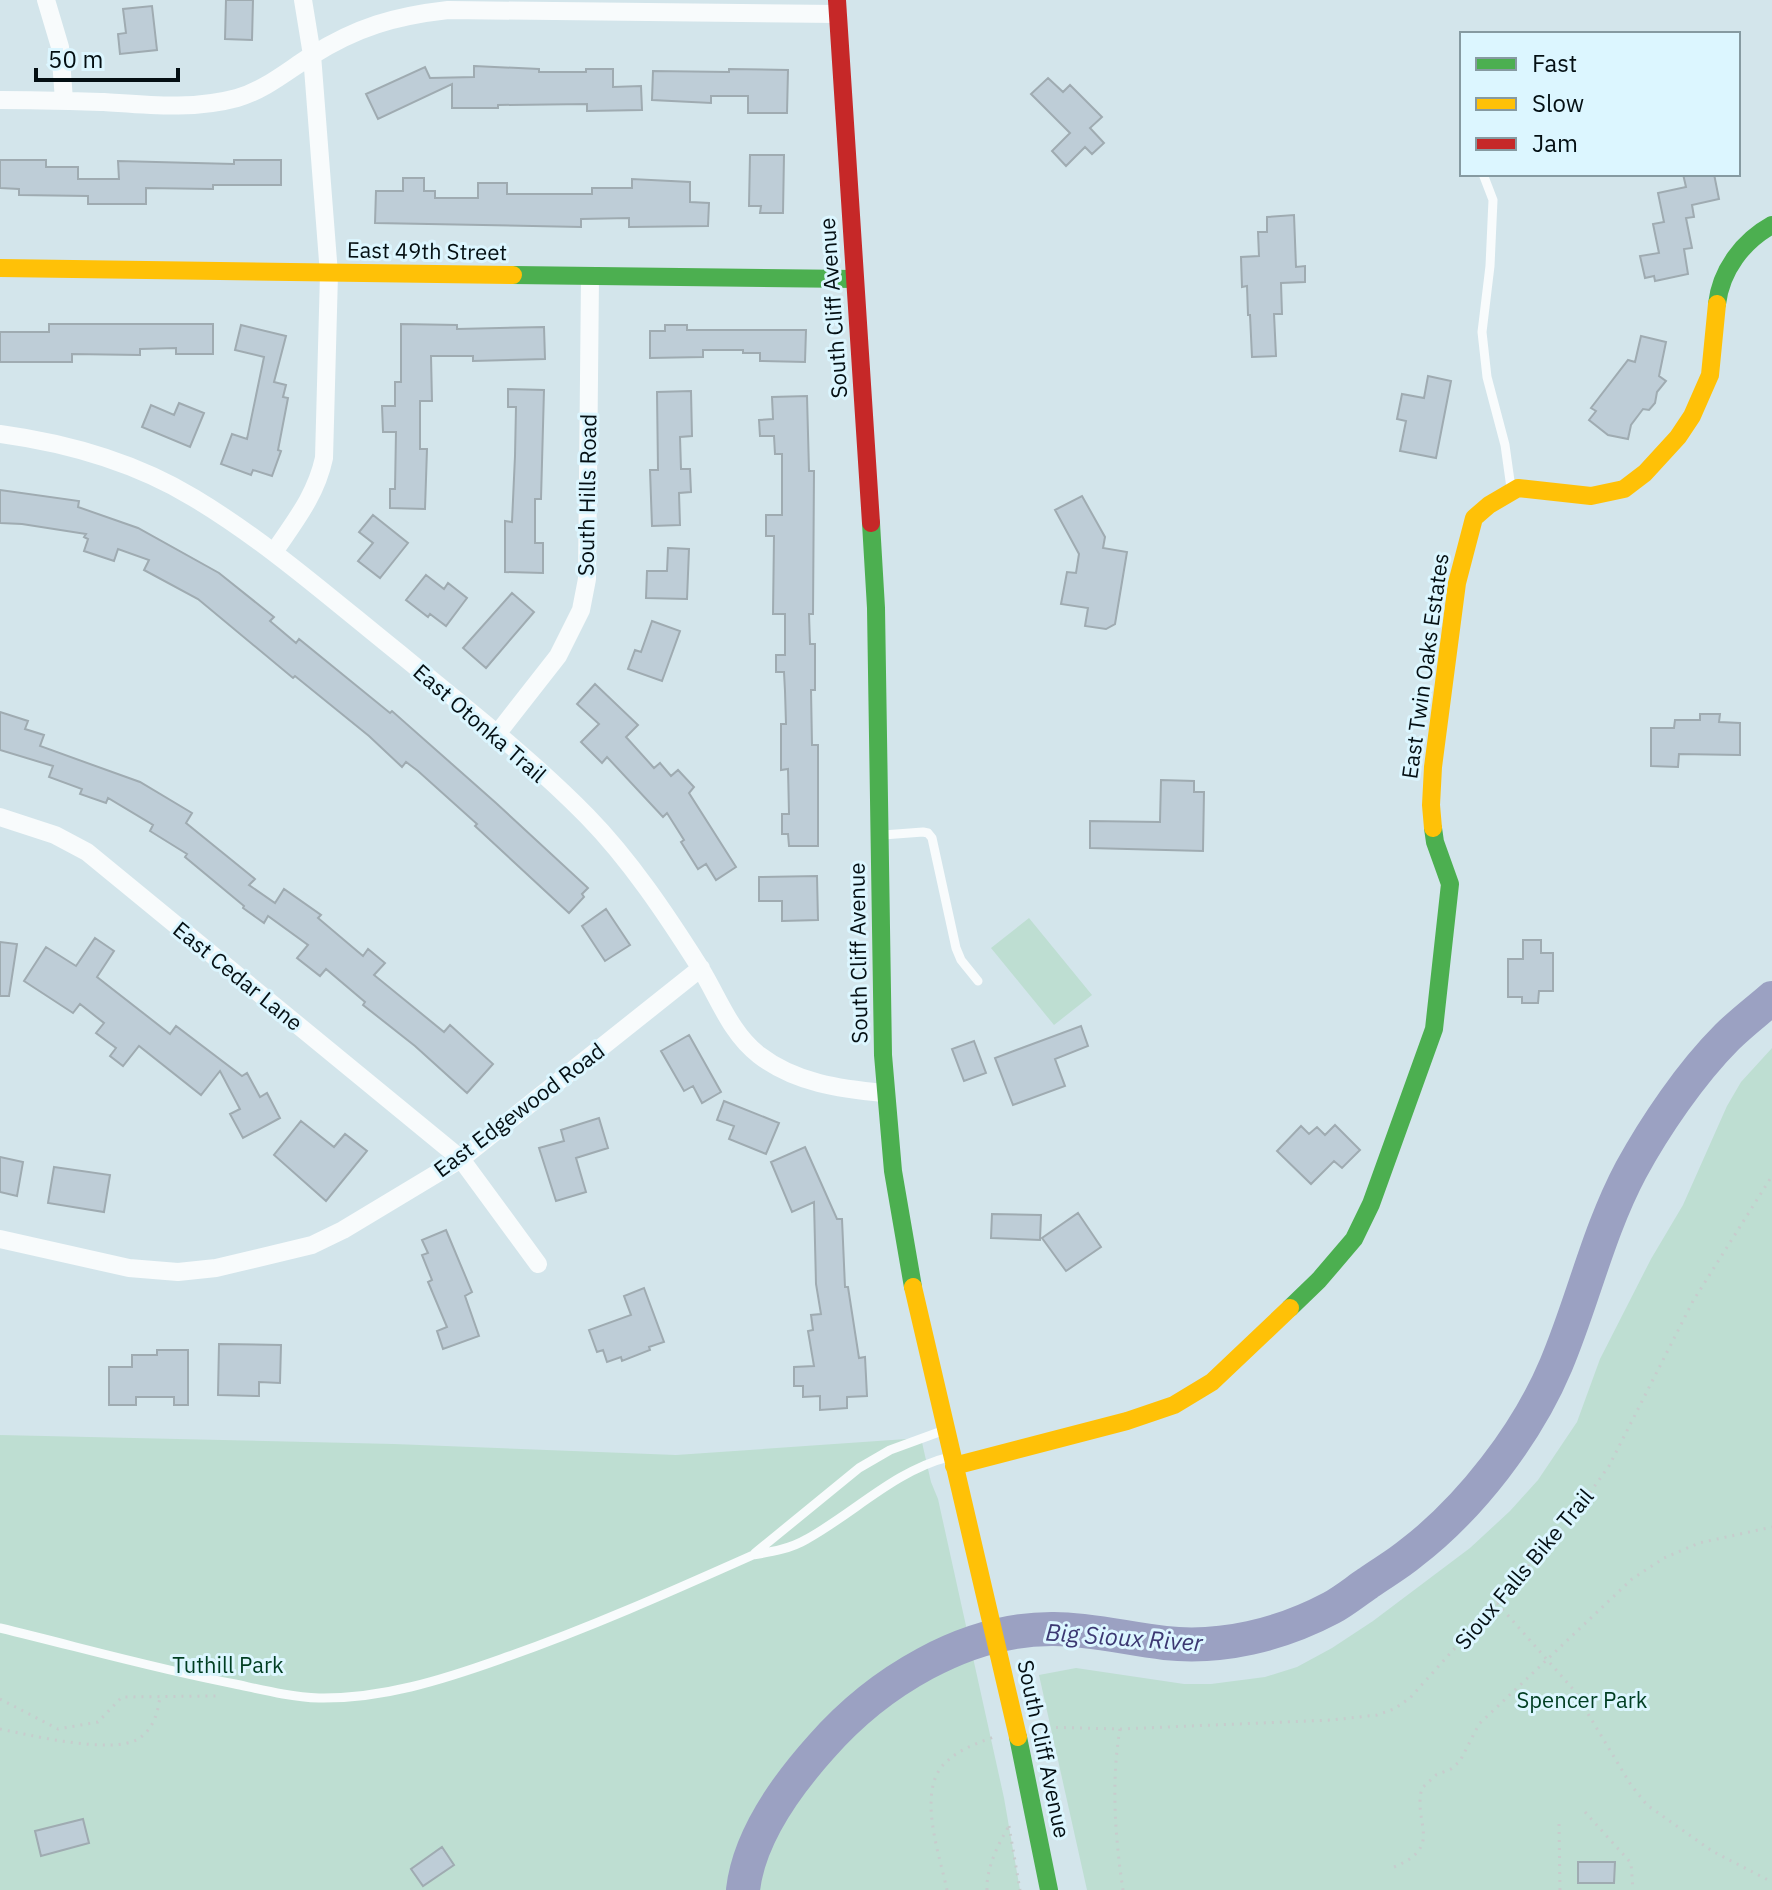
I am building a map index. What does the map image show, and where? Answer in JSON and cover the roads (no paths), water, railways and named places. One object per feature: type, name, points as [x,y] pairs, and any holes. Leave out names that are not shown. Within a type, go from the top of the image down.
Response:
[{"type":"street","points":[[46,0],[60,47],[64,100]]},
{"type":"street","points":[[274,552],[310,500],[320,478],[324,458],[329,274],[312,55],[303,0]]},
{"type":"street","points":[[0,100],[183,106],[209,104],[256,91],[312,55],[367,26],[404,15],[448,10],[571,5],[838,7]]},
{"type":"street","name":"South Cliff Avenue","points":[[838,7],[876,608],[884,1093],[898,1209],[1031,1794],[1049,1890]]},
{"type":"street","points":[[1511,491],[1525,488],[1591,496],[1624,489],[1645,473],[1678,437],[1692,416],[1710,375],[1719,288],[1733,261],[1752,236],[1772,225]]},
{"type":"street","name":"East 49th Street","points":[[0,268],[854,279]]},
{"type":"street","name":"South Hills Road","points":[[497,734],[558,656],[581,610],[587,579],[590,277]]},
{"type":"street","name":"East Otonka Trail","points":[[0,434],[56,444],[101,457],[164,482],[274,552],[497,734],[587,817],[661,907],[701,968],[729,1021],[759,1056],[780,1069],[825,1086],[884,1093]]},
{"type":"street","name":"East Twin Oaks Estates","points":[[953,1461],[1127,1421],[1174,1405],[1212,1382],[1319,1280],[1354,1239],[1371,1204],[1434,1029],[1450,884],[1435,842],[1431,805],[1433,767],[1457,583],[1474,518],[1511,491]]},
{"type":"street","name":"East Cedar Lane","points":[[0,817],[55,835],[87,852],[461,1159],[538,1264]]},
{"type":"street","name":"East Edgewood Road","points":[[0,1239],[129,1268],[178,1272],[216,1268],[312,1245],[343,1230],[461,1159],[701,968]]},
{"type":"lane","points":[[1484,176],[1493,200],[1490,266],[1482,332],[1487,377],[1505,445],[1511,491]]},
{"type":"lane","points":[[881,836],[923,832],[932,838],[956,948],[961,960],[978,981]]},
{"type":"lane","points":[[753,1555],[859,1468],[890,1450],[946,1430]]},
{"type":"lane","points":[[0,1628],[165,1671],[285,1694],[317,1698],[373,1694],[445,1679],[558,1639],[753,1555],[785,1549],[805,1541],[927,1464],[953,1461]]},
{"type":"waterway","name":"Big Sioux River","points":[[743,1890],[761,1832],[808,1762],[869,1701],[925,1664],[956,1649],[1021,1631],[1068,1629],[1186,1644],[1229,1642],[1271,1633],[1331,1608],[1401,1561],[1433,1535],[1495,1468],[1544,1391],[1566,1341],[1619,1194],[1651,1136],[1674,1100],[1714,1051],[1772,998]]},
{"type":"park label","name":"Tuthill Park","points":[[228,1665]]},
{"type":"park label","name":"Spencer Park","points":[[1582,1700]]}]
